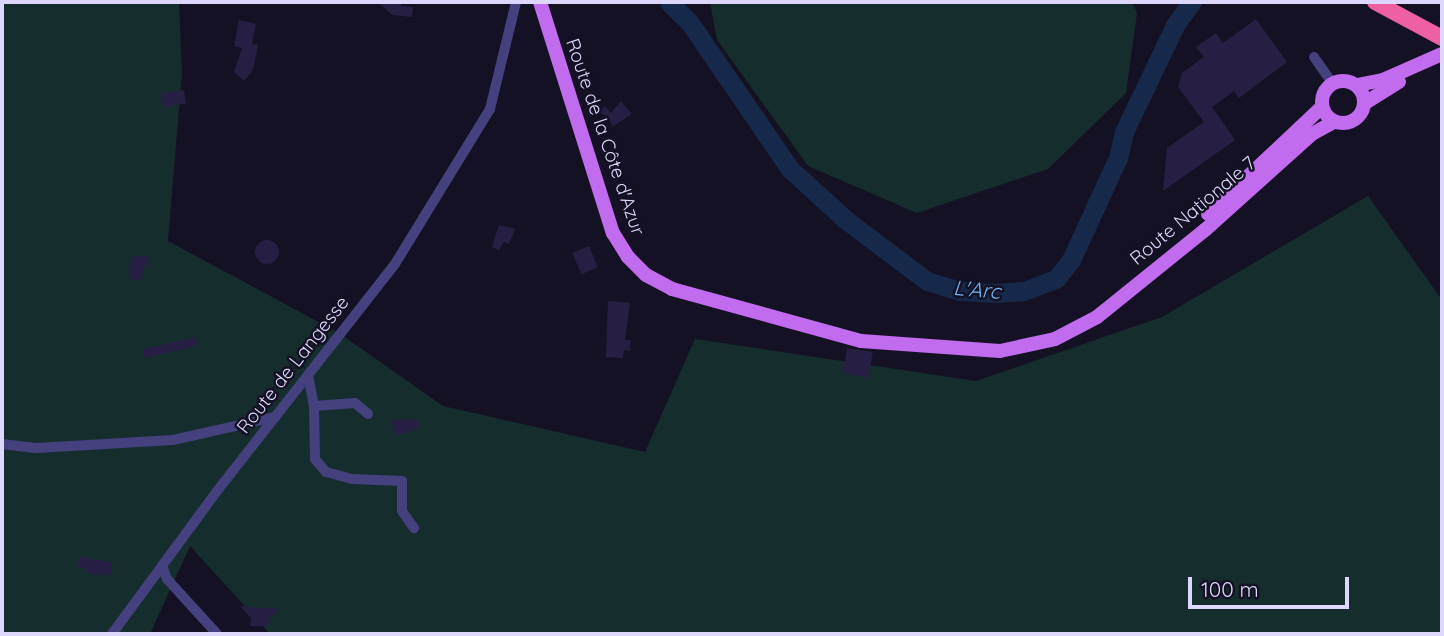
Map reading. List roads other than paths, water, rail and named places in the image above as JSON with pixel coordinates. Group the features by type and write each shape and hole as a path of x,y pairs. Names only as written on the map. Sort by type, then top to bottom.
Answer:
{"highway":[{"path":"1376,2 1436,34"}],"main road":[{"name":"Route de la Côte d'Azur","path":"540,2 613,233 646,275 712,303 861,341 1000,351 1055,339"},
{"path":"1442,54 1383,80 1356,85 1345,80 1332,83 1323,93 1322,107 1334,122 1354,120 1365,103 1386,87 1442,65"},
{"path":"1356,85 1365,103"},
{"name":"Route Nationale 7","path":"1076,329 1162,256 1322,107"},
{"name":"Route Nationale 7","path":"1055,339 1076,329 1197,237 1312,134 1334,122"}],"street":[{"name":"Route de Langesse","path":"112,634 275,417 395,264 490,109 516,2"},
{"path":"1314,57 1332,83"},
{"path":"308,375 314,406 316,459 327,471 352,479 402,481 402,511 414,528"},
{"path":"314,406 355,403 368,414"},
{"path":"2,444 37,448 173,440 275,417"},
{"path":"162,566 167,579 217,634"}],"waterway":[{"name":"L'Arc","path":"669,2 690,23 790,169 846,220 927,281 959,291 996,293 1024,291 1056,279 1071,260 1118,158 1124,132 1175,25 1192,2"}]}
